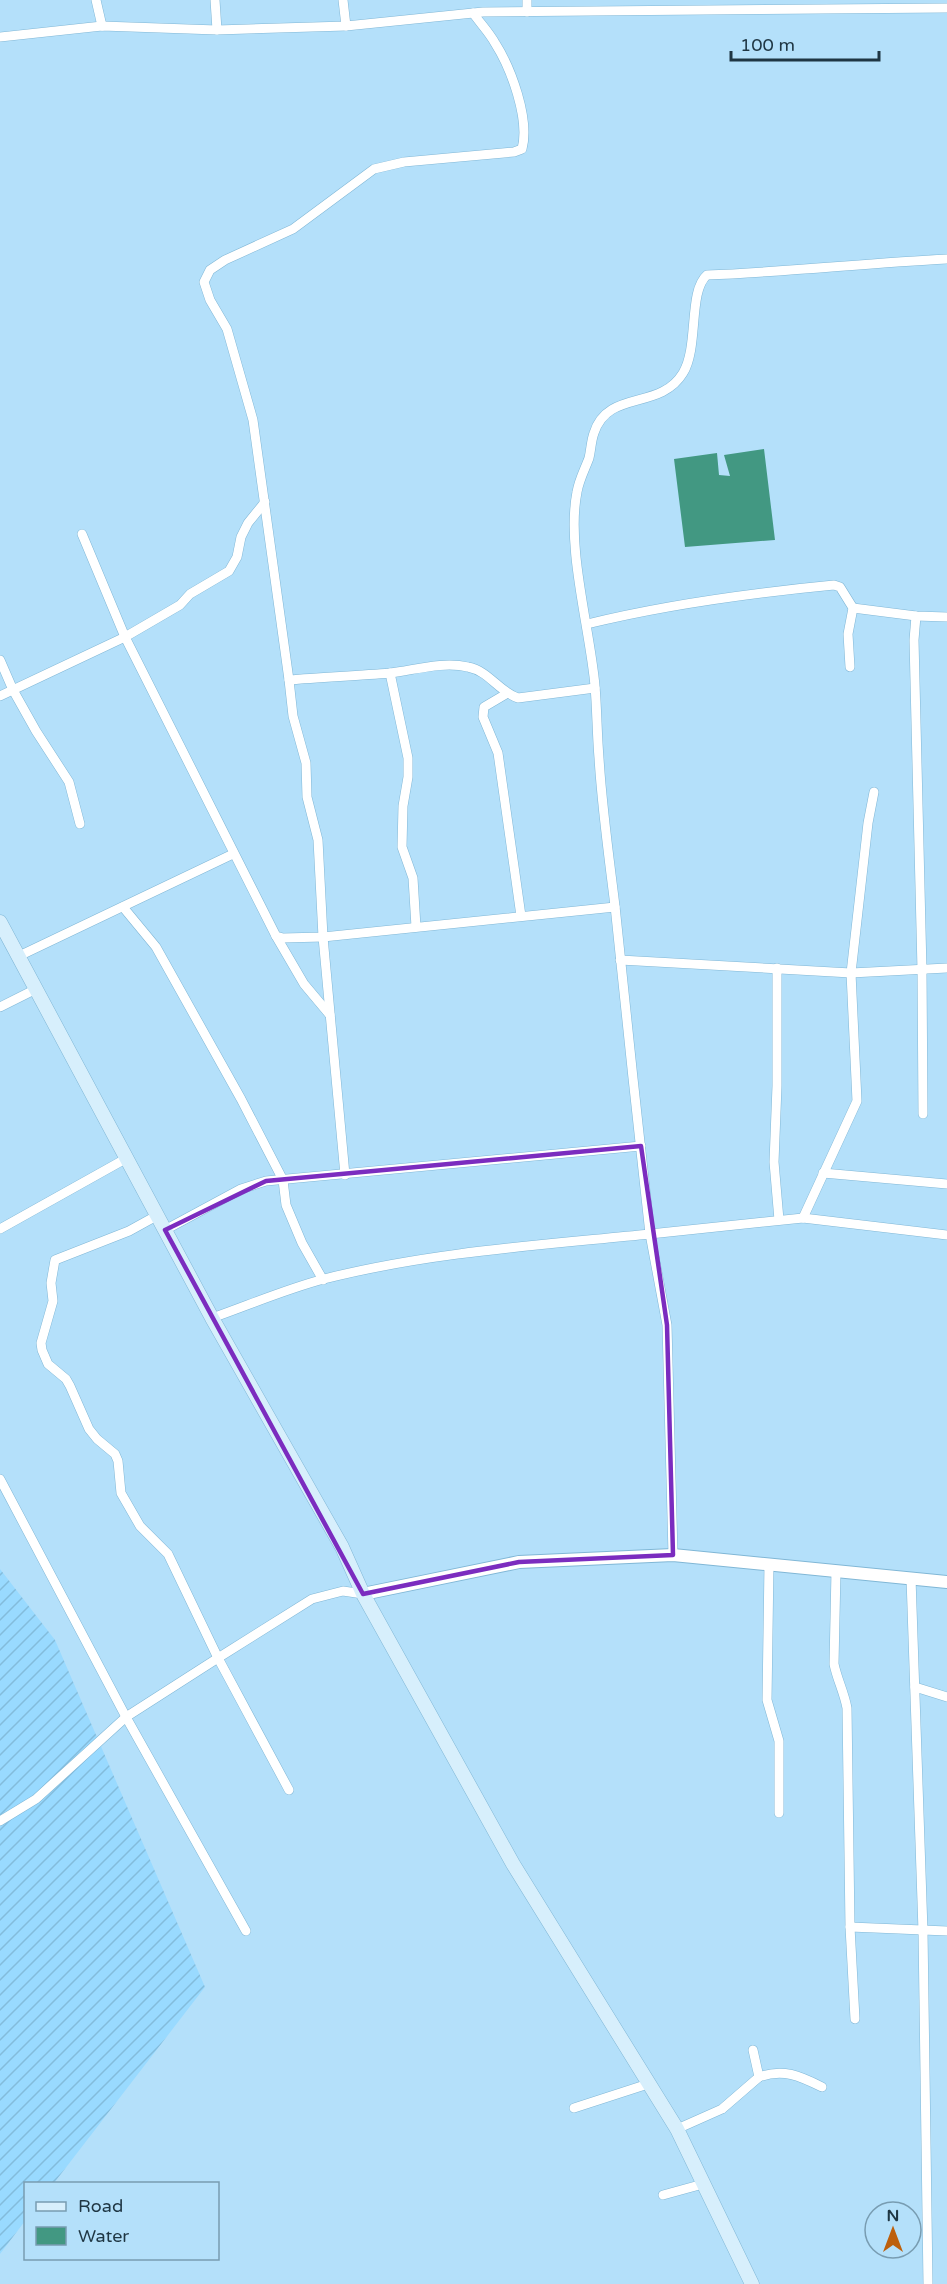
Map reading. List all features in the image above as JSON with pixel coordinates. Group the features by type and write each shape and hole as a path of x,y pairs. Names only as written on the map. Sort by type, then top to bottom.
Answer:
{"main road":[{"path":"0,922 212,1318 342,1547 363,1594 513,1864 677,2128 752,2284"}],"street":[{"path":"96,0 102,26"},
{"path":"215,0 217,30"},
{"path":"343,0 346,26"},
{"path":"527,0 527,12"},
{"path":"0,37 102,26 217,30 346,26 473,13 763,5 947,8"},
{"path":"345,1175 323,937 318,840 307,797 306,763 293,716 253,420 227,329 210,300 204,282 210,270 225,260 293,229 374,169 404,162 514,152 522,149 523,128 514,83 496,43 473,13"},
{"path":"673,1555 667,1325 650,1234 640,1146 599,760 595,688 578,563 575,527 577,493 594,433 602,416 613,407 645,399 667,389 682,374 690,356 700,281 707,275 786,272 947,259"},
{"path":"0,696 125,637 180,605 190,594 230,571 248,523 265,502"},
{"path":"82,534 125,637 233,854 304,984 330,1015"},
{"path":"587,624 636,612 776,591 834,585 840,587 848,596 853,608 848,634 850,668"},
{"path":"853,608 916,616 947,617"},
{"path":"916,616 914,640 923,1114"},
{"path":"0,660 13,690 69,782 80,824"},
{"path":"289,680 390,673 434,666 466,666 480,670 506,694 518,698 595,688"},
{"path":"390,673 408,758 408,777 402,806 402,847 413,878 416,927"},
{"path":"506,694 484,707 483,717 498,753 521,916"},
{"path":"803,1218 856,1101 851,973 868,823 874,792"},
{"path":"19,957 233,854"},
{"path":"123,907 156,947 241,1100 283,1180 286,1205 302,1243 323,1280"},
{"path":"276,936 283,938 323,937 615,907"},
{"path":"620,960 851,973 947,968"},
{"path":"777,968 777,1086 774,1162 779,1220"},
{"path":"0,1007 36,989"},
{"path":"165,1230 241,1189 266,1181 640,1146"},
{"path":"0,1229 127,1158"},
{"path":"823,1173 947,1184"},
{"path":"158,1215 129,1231 55,1260 51,1283 53,1301 41,1343 42,1350 48,1364 66,1379 89,1429 115,1454 118,1461 121,1493 140,1526 168,1554 218,1658 289,1790"},
{"path":"212,1318 323,1280 402,1263 504,1249 803,1218 947,1235"},
{"path":"0,1479 126,1717 246,1931"},
{"path":"0,1821 36,1799 126,1717 312,1599 343,1591 363,1594 519,1562 673,1555 947,1582"},
{"path":"769,1564 767,1700 779,1741 779,1813"},
{"path":"836,1571 834,1664 847,1708 850,1927 855,2019"},
{"path":"911,1578 923,1931 928,2284"},
{"path":"915,1687 947,1696"},
{"path":"850,1927 947,1932"},
{"path":"753,2050 759,2077"},
{"path":"677,2128 722,2109 759,2077 782,2072 795,2074 822,2087"},
{"path":"574,2108 648,2084"},
{"path":"663,2195 703,2184"}],"highlighted area":[{"path":"641,1146 667,1325 673,1555 519,1562 363,1594 165,1230 266,1181"}],"shaded area":[{"path":"0,1569 55,1640 205,1987 55,2182 24,2182 24,2222 0,2254"}],"water":[{"path":"764,449 775,540 685,547 674,459 717,453 719,475 730,476 724,455"}]}
